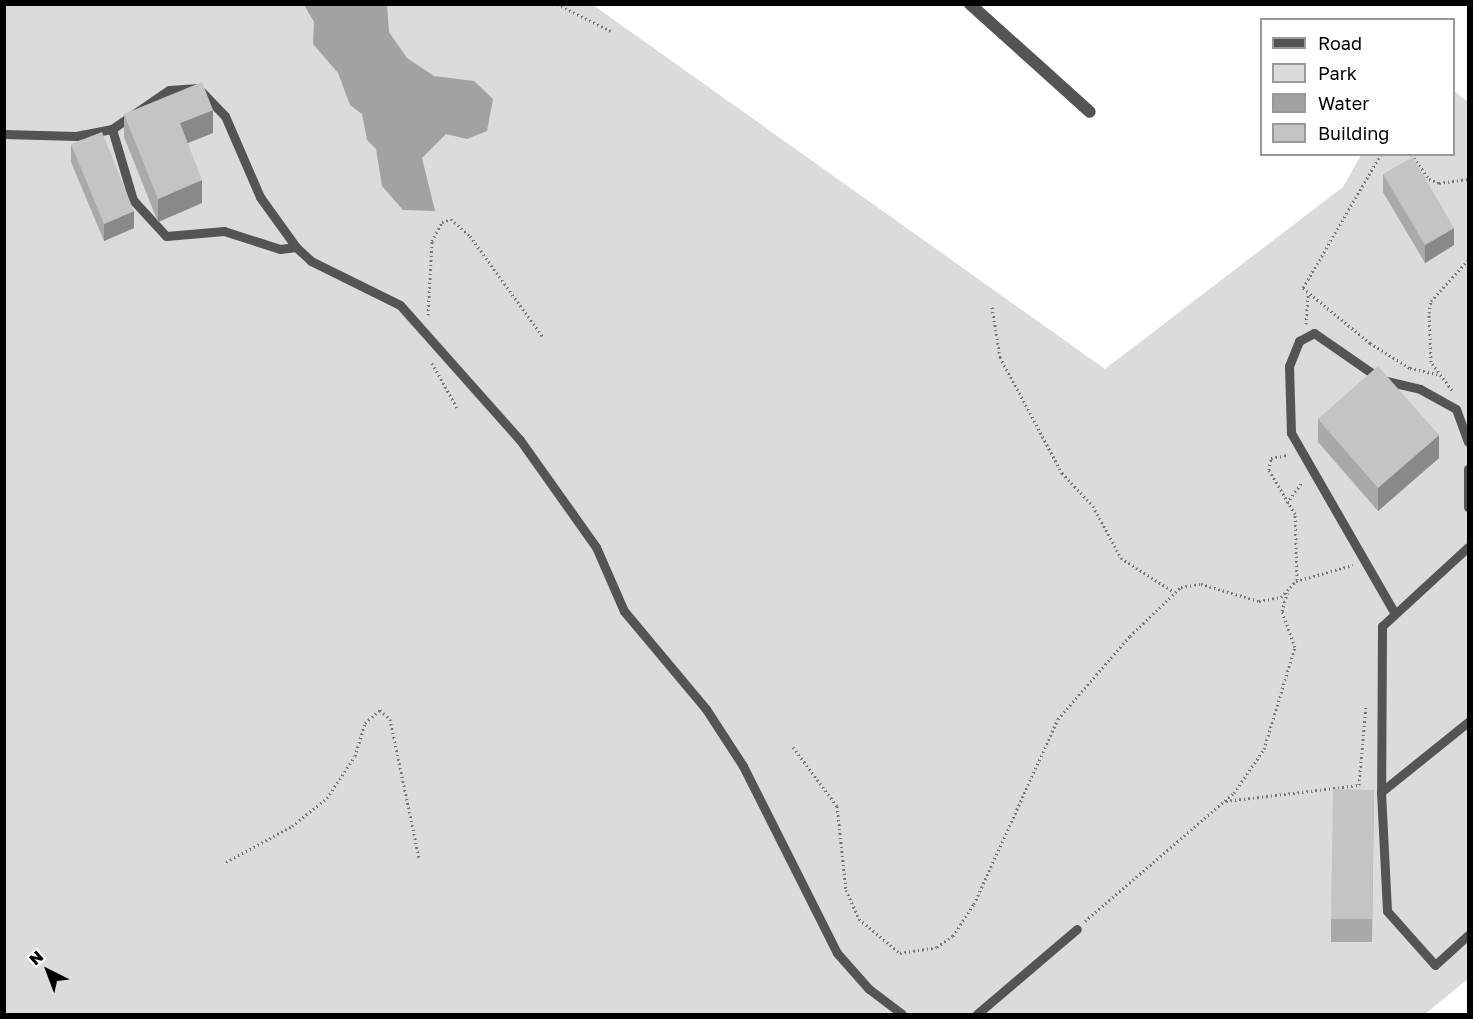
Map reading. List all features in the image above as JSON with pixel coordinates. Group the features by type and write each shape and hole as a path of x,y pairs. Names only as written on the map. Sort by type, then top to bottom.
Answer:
{"street":[{"path":"970,4 1090,112"}],"lane":[{"path":"4,134 76,136 112,129 169,90 190,87 210,94 260,197 296,247 336,275 382,293 427,330 570,506 624,611 724,736 837,953 869,989 902,1014"},
{"path":"112,129 133,200 166,236 224,231 280,249 296,247"},
{"path":"1394,612 1291,433 1289,366 1305,336 1314,333 1382,380 1420,389 1456,409 1468,442"},
{"path":"1468,469 1468,507"},
{"path":"1468,547 1394,612 1382,626 1382,792 1387,910 1435,964 1468,935"},
{"path":"1382,792 1468,722"},
{"path":"977,1014 1077,929"}],"path":[{"path":"557,4 612,31"},
{"path":"1305,336 1308,293 1306,280 1380,156"},
{"path":"1412,156 1429,179 1468,179"},
{"path":"427,330 432,241 442,222 451,219 470,236 543,337"},
{"path":"1308,293 1370,343 1410,368 1437,374 1427,329 1431,301 1468,260"},
{"path":"992,307 1000,357 1062,472 1093,506 1121,558 1174,592"},
{"path":"429,358 456,408"},
{"path":"1077,929 1224,801 1264,749 1278,711 1295,647 1282,611 1297,580 1295,514 1272,483 1272,458 1290,455 1299,462"},
{"path":"1287,503 1304,475"},
{"path":"794,747 837,806 846,890 859,920 900,953 937,947 953,936 974,904 1058,719 1174,592 1201,584 1259,601 1281,597 1297,580 1367,563"},
{"path":"1224,801 1359,785 1368,694"},
{"path":"226,862 292,826 327,798 355,756 365,723 380,710 390,719 419,858"}],"green space":[{"path":"5,5 593,5 1105,369 1343,187 1360,156 1455,156 1455,92 1468,102 1468,979 1425,1014 5,1014"}],"water":[{"path":"304,5 387,5 389,32 407,58 434,76 474,81 493,99 487,131 467,139 446,134 422,158 435,211 403,210 382,186 376,149 367,140 362,114 350,105 338,73 313,44 314,22"}],"building":[{"path":"202,82 213,110 180,123 202,180 158,199 124,114"},
{"path":"102,132 134,211 104,224 71,144"},
{"path":"1413,157 1454,228 1425,245 1383,174"},
{"path":"1378,366 1439,435 1378,488 1318,419"},
{"path":"1333,789 1374,790 1372,919 1331,919"}]}
